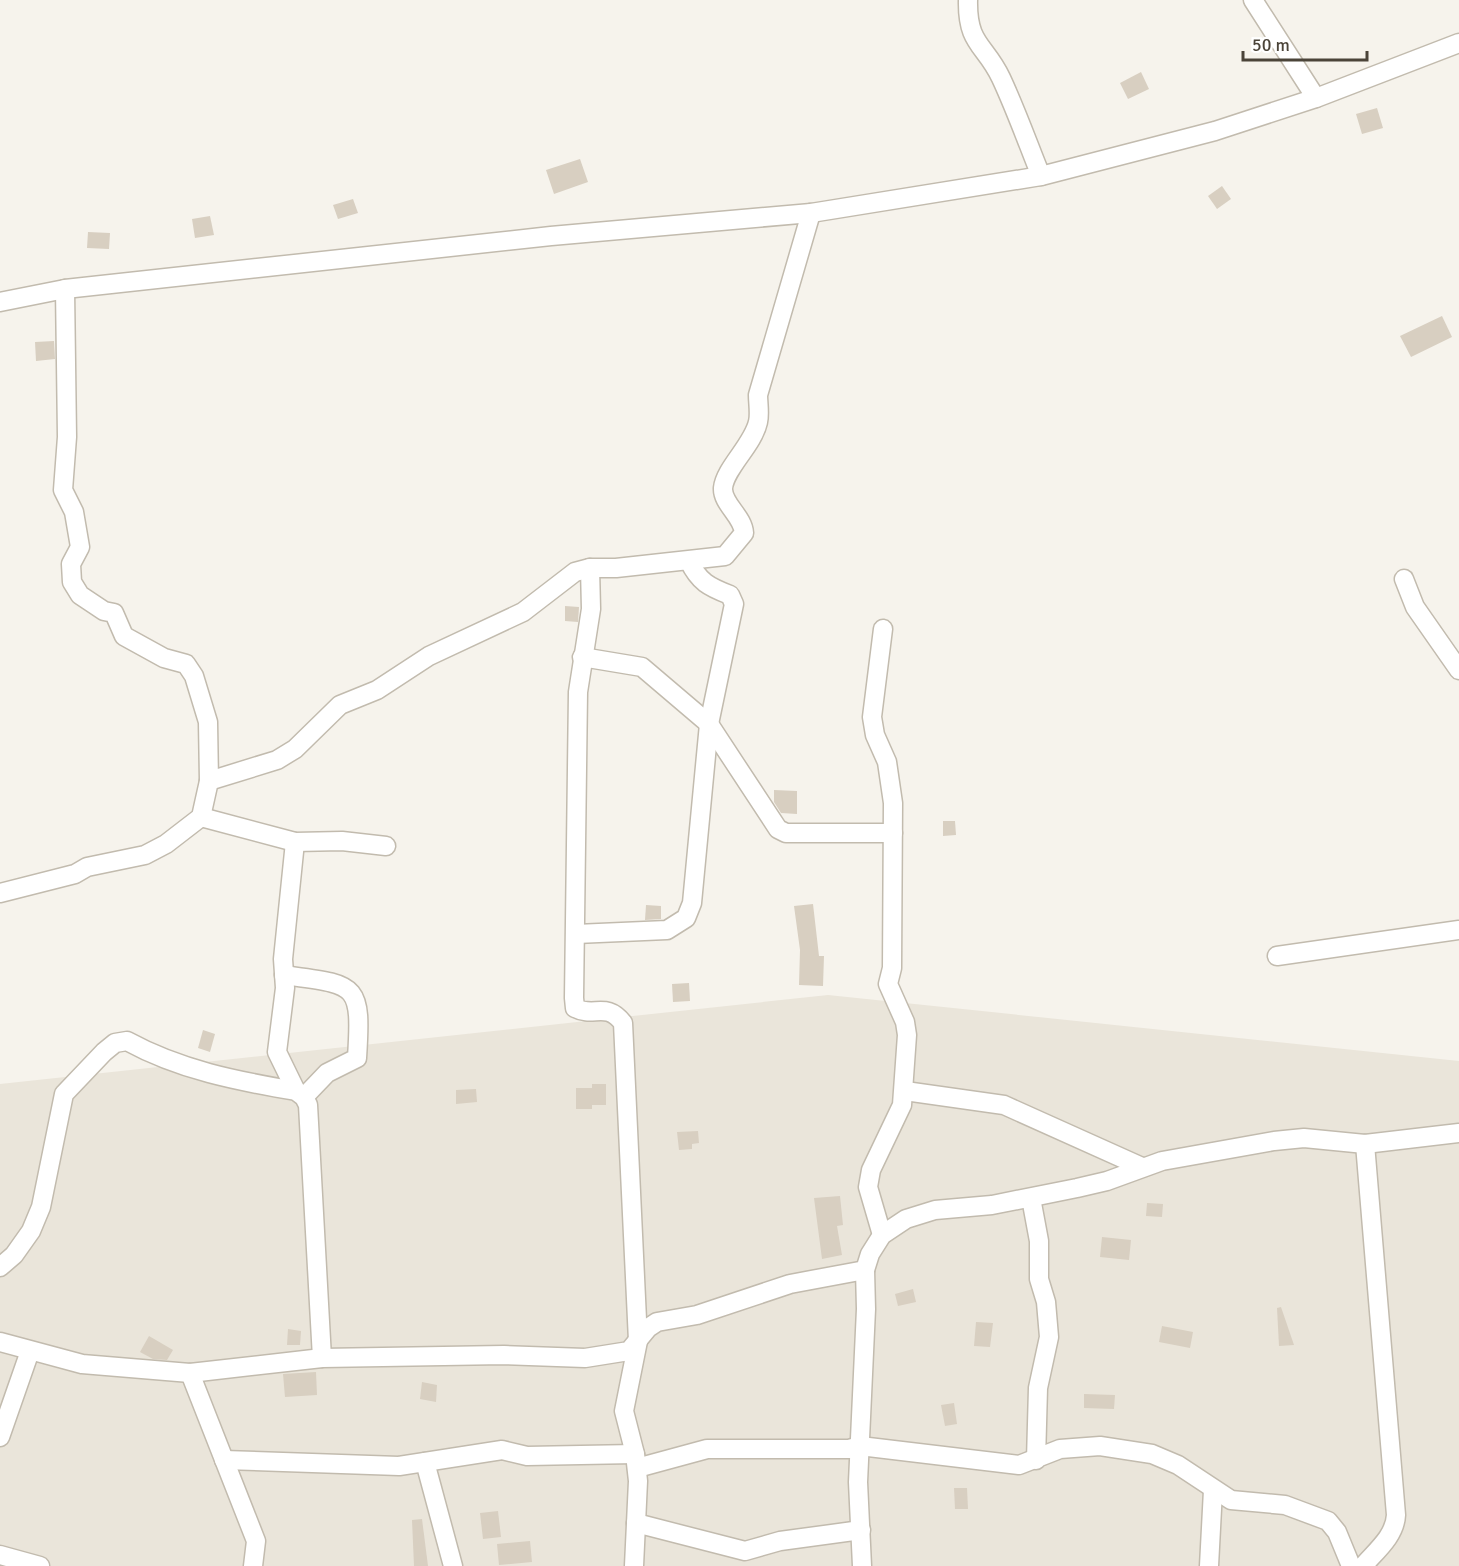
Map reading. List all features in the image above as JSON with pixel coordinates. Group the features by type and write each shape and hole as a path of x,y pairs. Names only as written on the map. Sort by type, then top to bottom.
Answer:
{"street":[{"path":"968,0 969,27 974,41 1000,77 1041,177"},
{"path":"1252,0 1316,98"},
{"path":"0,302 65,289 551,236 811,213 1041,177 1215,131 1316,98 1459,43"},
{"path":"209,782 277,760 295,749 340,705 377,690 429,656 523,612 563,580 590,568 616,568 725,556 744,533 744,524 725,497 724,482 752,438 759,421 758,394 811,213"},
{"path":"0,893 75,874 87,867 145,855 166,844 201,818 209,782 208,722 194,676 186,664 164,658 124,636 114,613 104,611 80,595 72,582 71,564 80,547 74,512 63,490 67,437 65,289"},
{"path":"576,934 668,930 686,918 692,903 709,724 734,604 730,595 706,585 697,578 689,561"},
{"path":"590,568 591,609 578,692 575,1008 582,1011 606,1010 615,1013 623,1023 638,1341 624,1412 636,1461 634,1566"},
{"path":"1404,579 1415,607 1459,670"},
{"path":"882,1235 868,1186 871,1170 902,1105 905,1091 905,1022 888,984 892,968 893,803 887,762 875,735 872,717 883,629"},
{"path":"582,657 642,667 709,724 778,829 786,833 893,833"},
{"path":"201,818 295,842 342,841 386,846"},
{"path":"295,842 283,959 285,988 278,1052 299,1094 308,1105 322,1358"},
{"path":"1277,956 1459,930"},
{"path":"0,1267 20,1247 31,1231 41,1207 64,1094 115,1043 127,1041 159,1058 190,1068 299,1094 327,1073 357,1058 360,1015 357,1002 349,990 333,982 284,975"},
{"path":"905,1091 1004,1106 1142,1167"},
{"path":"862,1566 860,1446 866,1309 865,1270 870,1254 882,1235 906,1219 935,1210 992,1205 1031,1198 1107,1181 1142,1167 1284,1140 1304,1138 1365,1144 1459,1133"},
{"path":"1363,1566 1389,1536 1395,1525 1396,1515 1365,1144"},
{"path":"1031,1198 1039,1241 1039,1279 1046,1302 1049,1337 1038,1388 1036,1460"},
{"path":"0,1342 82,1364 190,1373 322,1358 504,1356 585,1358 629,1351 648,1328 657,1322 696,1315 790,1284 865,1270"},
{"path":"0,1437 30,1351"},
{"path":"190,1373 256,1541 253,1566"},
{"path":"224,1460 399,1466 501,1450 527,1456 636,1461 706,1449 849,1449 860,1446 1019,1465 1060,1449 1120,1447 1152,1454 1178,1465 1231,1500 1285,1505 1328,1521 1337,1532 1351,1566"},
{"path":"425,1462 453,1566"},
{"path":"1209,1566 1213,1490"},
{"path":"636,1523 745,1551 780,1541 861,1530"},
{"path":"0,1556 40,1566"}],"shaded area":[{"path":"828,995 1459,1061 1459,1566 0,1566 0,1084"}],"building":[{"path":"1141,72 1149,89 1128,99 1120,83"},
{"path":"1377,108 1383,128 1362,134 1356,114"},
{"path":"580,159 588,182 554,194 546,170"},
{"path":"1222,186 1231,199 1217,209 1208,196"},
{"path":"353,199 358,213 338,219 333,205"},
{"path":"210,216 214,235 195,238 192,219"},
{"path":"88,232 110,233 109,249 87,248"},
{"path":"1442,316 1452,337 1411,357 1400,336"},
{"path":"54,341 55,359 36,361 35,342"},
{"path":"565,606 579,607 578,622 565,621"},
{"path":"774,790 797,791 797,814 781,813 774,802"},
{"path":"943,821 955,821 956,835 943,836"},
{"path":"813,904 819,956 824,956 823,986 799,985 800,950 794,906"},
{"path":"646,905 661,906 661,919 645,920"},
{"path":"689,983 690,1001 673,1002 672,984"},
{"path":"203,1030 215,1034 210,1052 198,1048"},
{"path":"592,1084 606,1084 606,1105 592,1105 592,1109 576,1109 576,1088 592,1088"},
{"path":"476,1089 477,1102 456,1104 456,1090"},
{"path":"698,1131 699,1143 692,1144 692,1149 679,1150 677,1132"},
{"path":"840,1196 843,1225 837,1226 842,1255 822,1259 814,1198"},
{"path":"1147,1203 1163,1204 1162,1217 1146,1216"},
{"path":"1102,1237 1131,1240 1129,1260 1100,1257"},
{"path":"913,1289 916,1302 898,1306 895,1294"},
{"path":"1281,1307 1294,1345 1279,1346 1277,1308"},
{"path":"976,1322 993,1323 990,1347 974,1346"},
{"path":"1162,1326 1193,1332 1190,1348 1159,1342"},
{"path":"288,1329 301,1331 300,1345 287,1345"},
{"path":"149,1336 173,1350 167,1360 153,1359 140,1352"},
{"path":"316,1372 317,1395 285,1397 283,1374"},
{"path":"422,1382 437,1385 436,1402 420,1399"},
{"path":"1084,1394 1115,1395 1114,1409 1084,1408"},
{"path":"954,1403 957,1424 945,1426 941,1405"},
{"path":"954,1488 967,1488 968,1509 955,1509"},
{"path":"498,1511 501,1537 483,1539 480,1513"},
{"path":"422,1519 428,1566 414,1566 412,1520"},
{"path":"530,1541 532,1562 499,1565 497,1544"}]}
